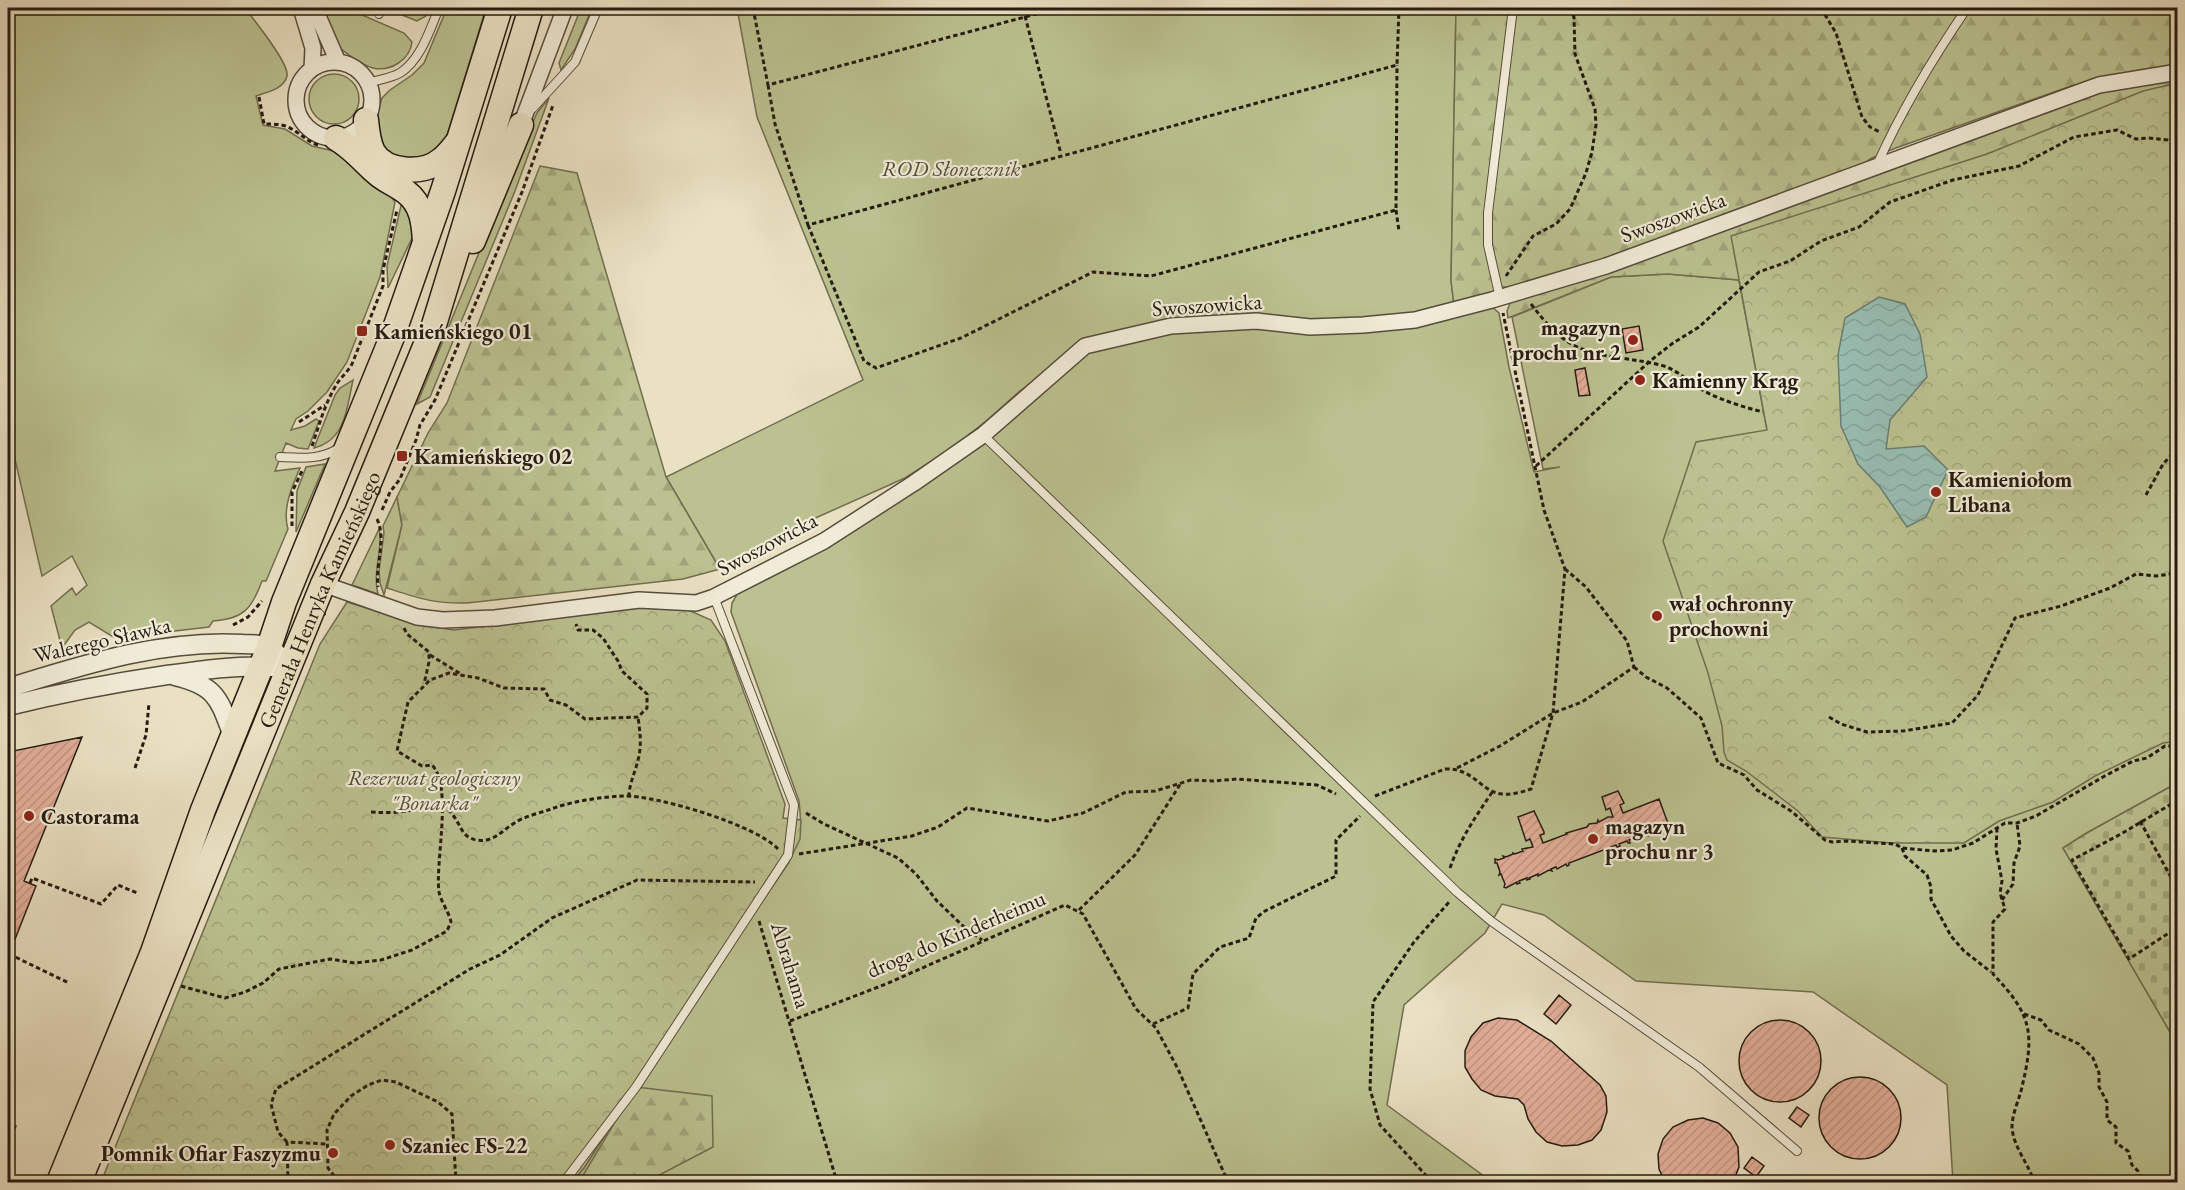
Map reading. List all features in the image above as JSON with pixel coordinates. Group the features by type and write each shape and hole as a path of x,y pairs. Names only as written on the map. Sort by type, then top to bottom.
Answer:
{"main road":[{"name":"Generała Henryka Kamieńskiego","path":"59,1182 153,952 203,810 265,656 284,602 392,337 459,141 500,8"},
{"name":"Generała Henryka Kamieńskiego","path":"79,1182 323,584 357,512 434,325 531,8"},
{"path":"366,120 367,137 374,154 392,166 412,171 440,161 459,141"},
{"path":"434,325 488,209 521,125"},
{"path":"330,142 351,147 378,175 407,192 416,202 424,223 425,244"}],"street":[{"path":"301,8 312,48 312,69"},
{"path":"313,8 338,62"},
{"path":"521,125 565,8"},
{"path":"329,62 338,62 350,65 361,72 372,95 371,108 366,120 352,132 330,142 306,126 300,117 297,107 298,87 302,78 312,69 329,62"},
{"name":"Swoszowicka","path":"323,584 402,612 434,619 464,621 639,600 696,603 714,597 824,541 983,435 1085,346 1171,326 1256,321 1310,327 1415,320 1500,298 1606,266 2099,85 2178,72"},
{"name":"Walerego Sławka","path":"8,688 108,659 165,648 234,643 265,656"},
{"path":"265,656 290,667"},
{"name":"Walerego Sławka","path":"8,706 73,690 210,668 265,656"},
{"name":"Walerego Sławka","path":"164,675 185,679 212,692 220,703 233,736"}],"lane":[{"path":"368,83 399,73 411,64 439,8"},
{"path":"521,125 537,102 575,62 598,8"},
{"path":"1500,298 1488,245 1488,213 1513,8"},
{"path":"1877,165 1898,118 1967,8"},
{"path":"983,435 1368,809 1457,892 1491,921 1699,1067 1797,1151"},
{"path":"280,457 308,458 328,455 350,441"},
{"name":"Abrahama","path":"714,597 794,805 787,857 754,908"},
{"path":"564,1182 636,1087 754,908"}],"path":[{"path":"753,8 775,124 808,225 864,361 876,368 961,338 1093,272 1150,276 1396,210"},
{"path":"768,85 1059,8"},
{"path":"1399,8 1396,210 1399,231"},
{"path":"1362,801 1445,769 1456,769 1477,779 1487,789 1501,794 1515,794 1531,789 1553,713 1565,569 1544,510 1500,298 1501,283 1533,236 1556,224 1570,209 1586,173 1592,152 1596,125 1595,109 1575,54 1572,8"},
{"path":"1821,8 1836,33 1862,117 1870,127 1890,136"},
{"path":"1024,16 1061,155"},
{"path":"808,225 1397,65"},
{"path":"259,97 264,124 290,128 310,142 330,142"},
{"path":"390,492 400,479 420,425 435,400 517,203 554,100"},
{"path":"1536,466 1650,361 1699,327 1759,272 1790,261 1821,241 1859,227 1890,202 1953,180 2019,166 2074,137 2117,130 2136,140 2148,138 2178,141"},
{"path":"291,532 292,492 308,458 326,404 336,384 347,374 352,364 383,286 383,270 398,204"},
{"path":"1521,291 1562,339 1582,351 1650,361 1671,369 1705,391 1736,405 1762,412"},
{"path":"298,422 326,404"},
{"path":"2146,495 2163,464 2178,448"},
{"path":"377,519 382,536 377,573 379,591"},
{"path":"1565,569 1586,587 1627,641 1635,667 1646,677 1667,688 1701,718 1718,763 1744,775 1757,790 1791,811 1825,840 1895,844 1902,848 1952,850 1973,843 2005,823 2017,823 2036,816 2133,761 2147,758 2165,746 2178,746"},
{"path":"1829,717 1841,724 1867,732 1904,731 1952,723 1978,695 2015,618 2061,606 2110,588 2136,574 2156,576 2178,573"},
{"path":"229,626 248,617 265,595"},
{"path":"175,984 199,993 225,998 263,983 279,969 330,959 355,963 381,960 412,950 447,931 451,922 449,911 439,894 442,802 436,769 432,765 422,766 397,751 408,702 430,680 449,673 478,678 504,688 544,689 550,700 566,705 585,719 638,717 647,708 647,694 622,671 603,638 593,630 578,630 571,608"},
{"path":"402,612 404,630 430,655 463,675"},
{"path":"424,686 430,655"},
{"path":"1456,769 1500,746 1553,713 1582,702 1635,667"},
{"path":"135,768 146,735 149,703"},
{"path":"629,797 631,781 640,753 641,735 638,717"},
{"path":"442,802 469,838 487,841 517,821 553,808 595,799 629,797 655,800 734,822 770,841 787,857 912,836 938,827 967,808 1048,821 1083,813 1126,792 1155,791 1182,781 1263,780 1317,785 1337,794 1347,794 1351,790"},
{"path":"1079,910 1135,855 1182,781"},
{"path":"1445,881 1458,845 1493,791"},
{"path":"2178,800 2072,860 2129,959 2178,927"},
{"path":"371,812 398,813 442,802"},
{"path":"794,805 824,824 898,858 916,874 937,902 983,941"},
{"path":"1152,1024 1188,1008 1193,974 1220,947 1249,938 1256,918 1265,911 1336,876 1336,840 1368,809"},
{"path":"2140,822 2178,890"},
{"path":"2002,900 2013,884 2014,863 2020,846 2017,823"},
{"path":"1993,974 1993,922 2005,909 2000,893 2002,881 1996,849 1997,828"},
{"path":"1902,848 1905,856 1927,875 1931,888 1931,899 1951,936 1964,951 1993,974 2013,994 2024,1014 2028,1039 2026,1068 2012,1129 2034,1182"},
{"path":"30,883 32,878 101,904 118,885 137,892"},
{"path":"286,1182 288,1181 287,1142 278,1132 271,1104 276,1089 470,969 500,955 552,918 638,880 771,883"},
{"path":"1432,1182 1380,1125 1370,1089 1373,1002 1414,942 1457,892"},
{"name":"droga do Kinderheimu","path":"790,1021 886,984 1065,905 1079,910 1136,1009 1156,1028 1178,1069 1228,1182"},
{"name":"Abrahama","path":"754,908 837,1182"},
{"path":"9,954 69,983"},
{"path":"2024,1014 2040,1020 2049,1030 2079,1044 2093,1058 2099,1072 2099,1088 2107,1102 2107,1120 2115,1127 2116,1143 2128,1150 2132,1165 2138,1171 2142,1182"},
{"path":"2178,1032 2175,1033 2178,1038"},
{"path":"339,1182 328,1168 327,1130 334,1114 351,1096 368,1085 382,1080 396,1082 438,1102 452,1114 456,1182"},
{"path":"287,1142 327,1144"}],"green space":[{"path":"8,8 245,8 277,52 287,76 275,89 256,96 263,125 285,129 312,146 338,152 363,178 390,195 395,202 380,277 347,362 327,392 308,411 296,419 291,430 305,426 316,419 319,421 308,449 286,443 275,471 300,468 287,506 288,529 266,581 262,581 250,605 239,615 213,621 209,627 115,638 89,622 75,630 62,648 51,606 72,588 76,595 87,585 72,556 42,576 8,429"},
{"path":"320,8 346,8 404,33 412,42 410,48 403,59 392,66 379,69 369,67 338,46"},
{"path":"388,8 431,8 426,16 417,21"},
{"path":"447,8 486,8 446,139 429,159 386,157 374,125 382,98 424,63"},
{"path":"581,8 592,8 575,49 561,70 559,63"},
{"name":"ROD Słonecznik","path":"737,8 1456,8 1451,280 1454,305 1404,316 1309,321 1255,318 1083,343 1020,391 948,451 905,478 811,520 720,569 666,477 863,380 757,117"},
{"path":"1456,8 2177,8 2177,65 2071,86 1893,149 1865,163 1606,261 1524,287 1500,287 1493,296 1454,305 1451,281"},
{"path":"334,74 343,76 354,85 359,99 357,108 348,119 334,124 325,122 314,113 309,99 311,90 320,79"},
{"path":"2177,76 2177,174 1750,336 1739,280 1668,274 1611,277 1508,318 1507,311 1512,298 1920,159 2067,97"},
{"name":"Kamieniołom Libana","path":"2177,83 2177,741 2163,743 2095,776 2053,802 1999,821 1964,843 1891,843 1822,837 1798,811 1746,771 1727,760 1724,752 1722,726 1708,673 1663,541 1696,442 1767,430 1731,236 1987,154 2143,91"},
{"path":"549,98 515,191 430,397 417,404 528,133 537,113"},
{"path":"540,166 577,173 666,477 720,569 683,579 467,603 426,600 387,588 402,525 397,497 428,433 447,403"},
{"path":"2177,174 2177,783 2063,848 2177,1044 2177,1182 1953,1182 1947,1085 1813,992 1636,981 1544,915 1502,904 1485,933 1404,1005 1387,1105 1492,1182 572,1182 584,1168 636,1087 789,862 798,839 799,801 731,612 732,603 739,591 840,536 1063,370 1095,349 1140,336 1250,326 1308,331 1491,306 1499,313 1509,367 1534,472 1560,467 1543,469 1512,317 1611,277 1668,274 1739,280 1767,430"},
{"path":"403,197 415,232 388,288 387,266"},
{"path":"353,380 339,430 325,444 314,448 335,395 340,388"},
{"path":"325,464 296,532 297,491 306,467"},
{"path":"397,497 402,525 384,595 379,571 383,526"},
{"path":"379,529 380,543 376,577 378,594 352,585"},
{"name":"Rezerwat geologiczny \"Bonarka\"","path":"347,602 426,626 454,630 656,606 686,609 711,620 725,641 785,804 783,818 801,820 800,839 789,862 636,1087 584,1168 572,1182 101,1182 320,644"},
{"path":"2177,783 2177,1044 2063,848"},
{"path":"636,1087 712,1096 713,1147 646,1182 579,1182"}],"water":[{"path":"1879,297 1905,304 1920,334 1927,377 1890,420 1886,449 1924,446 1948,470 1926,517 1907,527 1880,487 1858,464 1841,426 1838,355 1845,318"}],"building":[{"name":"magazyn prochu nr 2","path":"1639,326 1643,350 1626,353 1622,329"},
{"name":"magazyn prochu nr 2","path":"1585,368 1590,395 1579,396 1575,370"},
{"name":"Castorama","path":"82,737 24,881 36,886 8,957 8,752"},
{"name":"magazyn prochu nr 3","path":"1618,791 1624,803 1620,805 1623,813 1659,799 1669,826 1649,833 1648,836 1647,834 1639,837 1638,840 1637,837 1629,840 1630,843 1627,841 1619,844 1620,846 1616,845 1609,850 1606,849 1569,863 1567,866 1566,864 1557,869 1556,867 1551,869 1552,871 1549,870 1530,879 1519,881 1520,883 1504,887 1505,884 1501,874 1499,875 1495,859 1498,860 1504,858 1503,856 1506,857 1523,851 1522,849 1533,847 1530,839 1526,841 1518,817 1534,811 1544,832 1540,835 1543,843 1587,827 1589,824 1597,823 1598,820 1599,822 1613,817 1610,808 1606,810 1602,797"},
{"path":"1559,995 1571,1005 1556,1024 1544,1014"},
{"path":"1498,1018 1517,1020 1551,1041 1600,1085 1606,1096 1607,1112 1601,1130 1592,1140 1578,1145 1562,1146 1547,1142 1536,1132 1528,1119 1524,1105 1518,1099 1495,1096 1481,1090 1472,1079 1465,1067 1465,1051 1471,1037 1483,1023"},
{"path":"1780,1020 1796,1024 1809,1032 1817,1045 1821,1061 1817,1077 1809,1090 1796,1098 1780,1102 1764,1098 1751,1090 1743,1077 1739,1061 1743,1045 1751,1032 1764,1024"},
{"path":"1860,1077 1876,1080 1889,1089 1898,1102 1901,1118 1898,1134 1889,1147 1876,1156 1860,1159 1844,1156 1831,1147 1822,1134 1819,1118 1822,1102 1831,1089 1844,1080"},
{"path":"1797,1107 1809,1115 1801,1127 1789,1118"},
{"path":"1703,1118 1718,1123 1730,1133 1738,1147 1739,1167 1733,1182 1665,1182 1659,1169 1658,1154 1663,1139 1673,1127 1688,1120"},
{"path":"8,1123 16,1126 8,1147"},
{"path":"1752,1157 1764,1166 1756,1177 1744,1168"},
{"path":"1779,1179 1790,1182 1760,1182 1763,1181"}],"place":[{"name":"Kamieńskiego 01","path":"362,331"},
{"name":"magazyn prochu nr 2","path":"1633,340"},
{"name":"Kamienny Krąg","path":"1640,380"},
{"name":"Kamieńskiego 02","path":"402,456"},
{"name":"Kamieniołom Libana","path":"1936,492"},
{"name":"wał ochronny prochowni","path":"1657,616"},
{"name":"Castorama","path":"29,816"},
{"name":"magazyn prochu nr 3","path":"1593,839"},
{"name":"Szaniec FS-22","path":"390,1145"},
{"name":"Pomnik Ofiar Faszyzmu","path":"333,1153"}]}
